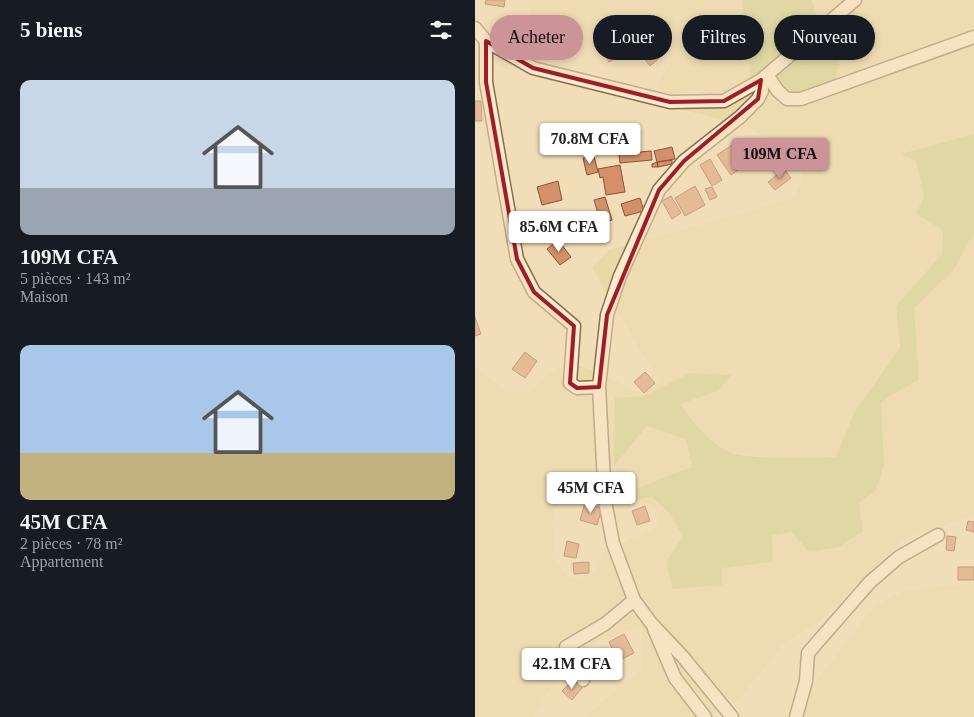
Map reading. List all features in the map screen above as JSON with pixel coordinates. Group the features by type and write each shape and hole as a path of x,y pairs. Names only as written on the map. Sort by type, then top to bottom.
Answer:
{"street":[{"path":"475,28 486,41 533,68 670,102 724,101 764,77 855,0"},
{"path":"764,77 787,99 801,99 974,36"},
{"path":"486,41 486,82 517,259 534,292 574,326 569,383 577,388 599,387"},
{"path":"732,717 683,657 651,624 634,600 613,543 605,501 599,387 607,315 620,276 659,190 684,161 739,117 758,99 762,91 764,77"},
{"path":"796,717 806,681 807,653 870,582 899,557 938,534"},
{"path":"583,680 566,647 605,624 634,600"},
{"path":"651,624 675,678 705,717"}],"highlighted area":[{"path":"486,41 533,68 670,102 724,101 761,80 758,99 684,161 659,190 607,315 599,387 577,388 570,383 574,326 534,292 517,259 486,82"}],"shaded area":[{"path":"527,0 742,0 744,15 682,15 682,60 749,60 751,80 774,60 875,60 875,15 817,15 812,0 974,0 974,134 902,154 916,161 924,196 943,230 942,254 896,306 900,348 854,413 836,457 793,459 730,453 704,434 679,404 718,391 690,373 644,396 615,465 647,426 686,439 692,467 651,496 670,514 684,536 666,563 722,585 722,568 773,562 772,535 792,532 859,503 884,464 881,402 919,379 914,308 953,271 974,233 974,515 904,539 816,624 786,641 737,702 704,717 585,717 641,669 642,626 601,639 564,664 534,717 475,717 475,366 506,392 530,393 553,370 574,363 644,394 658,380 592,268 609,250 793,199 804,179 799,156 746,126 669,106 658,86 675,53 672,15 593,15 593,30 583,33 583,15 533,15","holes":["572,498 650,503 656,510 660,526 604,551 597,571 574,579 568,577 551,556 555,545 552,523 553,511 562,501"]},
{"path":"974,583 974,717 799,717 810,690 874,606 904,591"}],"green space":[{"path":"742,0 812,0 817,15 774,15 775,60 751,81 749,60 764,60 764,15 744,15"},
{"path":"795,60 840,60 835,80 783,101 775,82 783,69"},
{"path":"974,134 974,233 953,271 914,308 919,379 881,402 884,464 876,490 859,503 863,531 839,547 809,552 792,532 772,535 773,562 722,568 722,585 673,589 666,563 683,536 670,514 651,496 636,501 636,489 692,467 686,439 647,426 614,466 615,398 644,396 690,373 731,375 718,391 680,404 708,437 721,448 737,455 749,456 781,458 836,457 854,413 900,348 896,306 942,254 943,230 916,214 924,196 916,161 901,154"}],"building":[{"path":"486,0 505,0 504,7 485,4"},
{"path":"645,60 657,60 650,66"},
{"path":"475,101 481,101 482,121 475,121"},
{"path":"741,139 754,159 731,175 717,155"},
{"path":"672,147 675,159 657,162 654,151"},
{"path":"651,151 652,160 620,163 619,154"},
{"path":"594,156 598,172 587,175 583,158"},
{"path":"710,159 722,180 712,186 700,165"},
{"path":"672,160 672,164 658,167 657,162"},
{"path":"657,162 658,167 652,167 652,164"},
{"path":"620,165 625,192 606,195 603,177 600,178 598,169"},
{"path":"784,169 791,178 775,190 768,182"},
{"path":"558,181 562,200 542,205 537,187"},
{"path":"695,186 705,205 685,216 675,198"},
{"path":"712,187 717,197 710,200 705,189"},
{"path":"671,196 681,213 672,219 662,201"},
{"path":"605,197 612,220 601,223 594,200"},
{"path":"640,198 644,211 625,216 621,204"},
{"path":"571,211 579,223 562,233 554,221"},
{"path":"558,240 571,257 560,265 547,249"},
{"path":"475,317 481,334 475,336"},
{"path":"525,352 537,361 525,378 512,369"},
{"path":"645,372 655,383 644,393 634,382"},
{"path":"585,503 602,508 597,525 580,520"},
{"path":"645,506 650,521 637,525 632,511"},
{"path":"968,521 974,522 974,532 966,530"},
{"path":"947,536 956,537 954,551 946,550"},
{"path":"567,541 579,544 576,558 564,556"},
{"path":"589,562 589,573 574,574 573,563"},
{"path":"958,567 974,567 974,580 958,580"},
{"path":"624,634 634,653 618,661 609,642"},
{"path":"573,680 582,688 572,700 562,691"}]}
